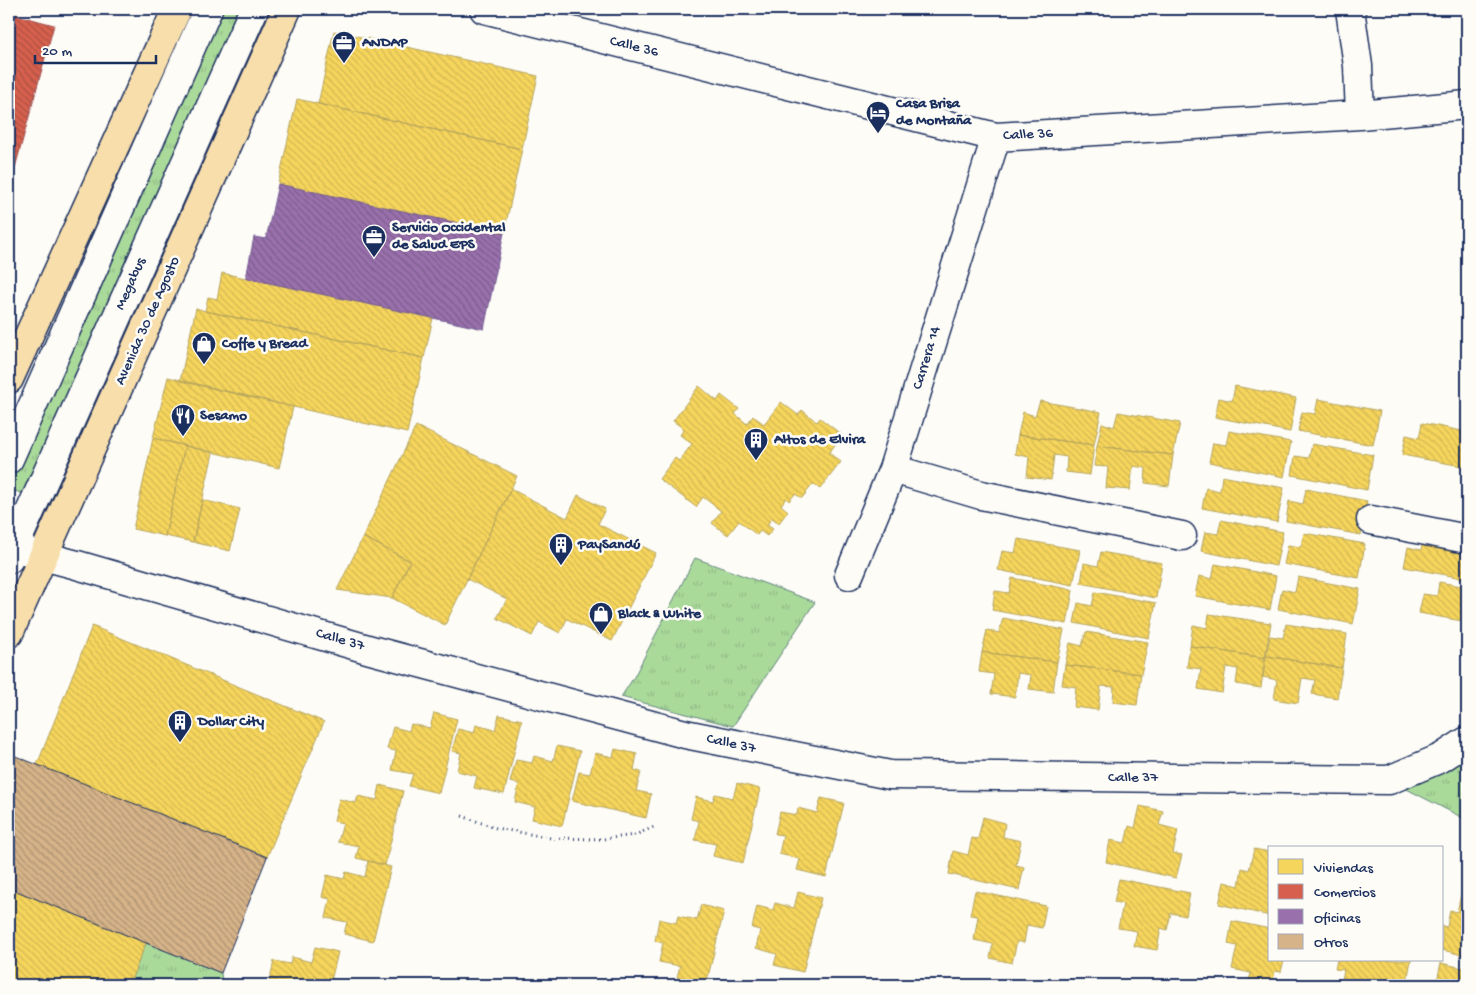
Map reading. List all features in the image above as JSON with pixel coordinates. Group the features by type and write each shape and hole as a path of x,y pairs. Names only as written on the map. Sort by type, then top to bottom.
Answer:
{"main road":[{"path":"9,379 177,9"},
{"name":"Avenida 30 de Agosto","path":"9,633 287,9"}],"street":[{"path":"9,459 208,9"},
{"name":"Megabus","path":"10,551 254,9"},
{"name":"Calle 36","path":"484,9 996,137 1360,115 1467,106"},
{"path":"1350,9 1358,66 1360,115"},
{"name":"Carrera 14","path":"850,575 893,469 996,137"},
{"path":"893,469 981,495 1182,536"},
{"path":"1370,520 1467,539"},
{"name":"Calle 37","path":"10,551 43,556 371,650 685,734 890,775 1389,780 1441,758 1467,740"}],"path":[{"path":"462,816 496,828 551,838 603,839 635,836 654,827"}],"green space":[{"path":"208,9 254,9 36,498 9,489 9,459"},
{"path":"695,558 815,602 733,726 621,697 634,677"},
{"path":"1467,741 1467,820 1389,780"},
{"path":"146,943 221,973 222,985 129,985"}],"building: Viviendas":[{"path":"334,31 538,76 522,149 318,104"},
{"path":"297,99 522,149 504,233 278,184"},
{"path":"222,273 433,318 424,358 205,311 208,297 217,299"},
{"path":"196,308 424,358 407,433 180,381"},
{"path":"168,377 293,407 279,468 153,438"},
{"name":"Altos de Elvira","path":"699,386 717,401 721,395 739,409 735,414 747,424 753,416 764,424 781,402 798,415 802,410 817,422 820,418 842,435 829,453 841,462 820,489 813,484 802,498 795,494 789,501 786,498 781,505 788,511 779,523 772,518 767,525 773,529 767,536 760,531 757,535 739,521 728,535 712,523 721,511 703,497 696,507 659,479 675,458 679,461 692,444 680,435 684,429 673,421"},
{"path":"1235,386 1296,398 1290,432 1215,417 1219,398 1232,401"},
{"path":"1318,399 1380,411 1373,445 1298,431 1302,412 1315,414"},
{"path":"1040,401 1101,412 1094,445 1018,435 1023,412 1035,416"},
{"path":"1118,412 1180,423 1173,455 1097,446 1102,423 1114,427"},
{"path":"1422,423 1467,432 1467,467 1402,455 1406,435 1419,438"},
{"path":"416,426 517,476 445,625 392,598 410,561 363,537"},
{"path":"1229,431 1291,442 1284,477 1209,462 1213,443 1226,445"},
{"path":"1018,435 1094,445 1090,475 1066,472 1067,457 1054,455 1051,480 1027,477 1029,457 1015,454"},
{"path":"153,438 185,446 165,536 133,529"},
{"path":"1312,444 1373,455 1367,490 1292,475 1295,456 1309,458"},
{"path":"185,446 213,453 193,542 165,536"},
{"path":"1097,446 1173,455 1169,486 1145,483 1146,468 1133,466 1130,490 1106,488 1108,467 1094,466"},
{"path":"1222,476 1284,488 1277,522 1202,508 1206,488 1220,491"},
{"name":"PaySandú","path":"511,489 567,518 578,495 605,509 598,524 656,553 612,641 567,619 560,633 539,622 532,636 497,618 507,599 467,579"},
{"path":"1306,489 1367,501 1361,535 1286,521 1289,501 1303,504"},
{"path":"202,500 240,509 230,551 193,542"},
{"path":"1221,520 1283,532 1276,566 1201,551 1205,532 1218,534"},
{"path":"1304,533 1365,544 1359,578 1284,564 1288,545 1301,547"},
{"path":"1424,536 1467,543 1467,579 1404,567 1408,547 1421,550"},
{"path":"363,537 410,561 392,598 337,590"},
{"path":"1018,539 1080,550 1073,585 998,570 1002,551 1015,553"},
{"path":"1101,552 1162,563 1156,598 1081,583 1084,563 1098,566"},
{"path":"1215,564 1276,576 1270,610 1195,596 1199,576 1212,579"},
{"path":"1298,577 1360,589 1353,624 1278,609 1282,589 1295,592"},
{"path":"1012,578 1073,590 1067,624 992,610 995,591 1009,593"},
{"path":"1439,582 1467,587 1467,622 1419,613 1423,594 1437,596"},
{"path":"1095,592 1156,603 1149,638 1074,623 1078,603 1092,606"},
{"path":"1209,614 1271,623 1265,658 1190,646 1193,625 1207,628"},
{"path":"1003,618 1064,630 1057,662 982,652 987,630 999,633"},
{"path":"1286,624 1347,634 1342,668 1266,656 1270,636 1283,638"},
{"name":"Dollar City","path":"92,626 324,722 267,857 37,765"},
{"path":"1086,632 1148,642 1141,674 1065,665 1070,643 1082,646"},
{"path":"1190,646 1265,658 1261,688 1236,684 1238,669 1226,667 1222,693 1198,689 1201,669 1187,667"},
{"path":"982,652 1057,662 1053,692 1029,689 1031,675 1018,673 1015,697 991,694 994,674 979,672"},
{"path":"1266,656 1342,668 1337,698 1312,694 1315,680 1302,678 1298,703 1274,699 1277,680 1263,677"},
{"path":"1065,665 1141,674 1137,705 1113,702 1114,687 1101,686 1098,710 1074,707 1076,687 1062,685"},
{"path":"434,713 457,719 439,793 409,786 413,774 392,770 396,751 387,749 393,727 409,731 411,724 430,728"},
{"path":"499,715 522,720 504,794 474,788 477,776 457,771 461,753 452,751 458,729 474,733 476,725 495,730"},
{"path":"557,746 580,751 562,826 532,819 535,807 515,802 519,784 510,782 516,760 532,763 534,756 553,761"},
{"path":"615,749 637,754 634,770 641,772 636,791 651,794 646,818 572,801 579,772 590,774 595,753 613,757"},
{"path":"737,783 760,789 743,863 713,856 716,844 695,840 699,821 691,819 696,797 713,801 715,794 733,798"},
{"path":"380,785 403,791 385,865 356,858 359,846 338,842 343,823 334,821 339,799 356,803 358,796 377,800"},
{"path":"821,798 844,803 826,877 797,870 800,859 779,854 783,835 775,834 780,812 797,815 798,808 817,813"},
{"path":"1140,806 1163,811 1159,825 1178,830 1173,853 1182,855 1176,878 1106,862 1110,840 1125,843 1129,826 1135,828"},
{"path":"983,817 1005,823 1003,837 1021,841 1016,865 1024,867 1019,890 949,874 953,851 968,855 972,838 978,839"},
{"path":"1254,849 1268,852 1268,916 1219,904 1224,882 1239,886 1242,868 1249,870"},
{"path":"368,861 391,867 373,941 344,934 347,922 326,918 330,899 322,897 327,875 344,879 346,872 365,877"},
{"path":"1119,879 1190,893 1186,916 1171,913 1167,930 1161,928 1157,950 1134,946 1137,931 1118,928 1123,904 1114,902"},
{"path":"9,888 146,943 129,985 9,985"},
{"path":"1462,890 1467,892 1467,956 1444,950 1444,926 1447,927 1450,910 1457,912"},
{"path":"975,891 1046,906 1042,928 1027,925 1024,943 1017,941 1012,963 990,958 993,944 974,940 978,916 970,915"},
{"path":"798,892 821,898 803,972 774,965 777,954 756,948 760,930 752,928 757,906 773,910 775,903 794,908"},
{"path":"701,905 724,911 706,985 677,977 680,966 659,962 663,943 655,941 659,919 676,923 678,916 697,920"},
{"path":"1232,921 1268,929 1268,962 1284,962 1281,972 1275,971 1272,985 1248,985 1251,973 1232,969 1237,946 1228,944"},
{"path":"315,947 338,952 330,985 277,985 269,983 274,961 290,964 292,957 311,962"},
{"path":"1337,962 1411,962 1407,982 1392,979 1391,985 1341,985 1344,970 1335,969"},
{"path":"1441,963 1467,969 1467,985 1436,985"}],"building: Comercios":[{"path":"9,13 54,25 9,190"}],"building: Oficinas":[{"name":"Servicio Occidental de Salud EPS","path":"278,184 504,233 484,329 246,278 254,237 266,239"}],"building: Otros":[{"path":"13,755 267,857 221,973 9,888 9,766"}],"place":[{"name":"ANDAP","path":"344,64"},
{"name":"Casa Brisa de Montaña","path":"878,134"},
{"name":"Servicio Occidental de Salud EPS","path":"374,258"},
{"name":"Coffe y Bread","path":"204,365"},
{"name":"Sesamo","path":"183,437"},
{"name":"Altos de Elvira","path":"756,461"},
{"name":"PaySandú","path":"561,566"},
{"name":"Black & White","path":"601,635"},
{"name":"Dollar City","path":"180,743"}]}
